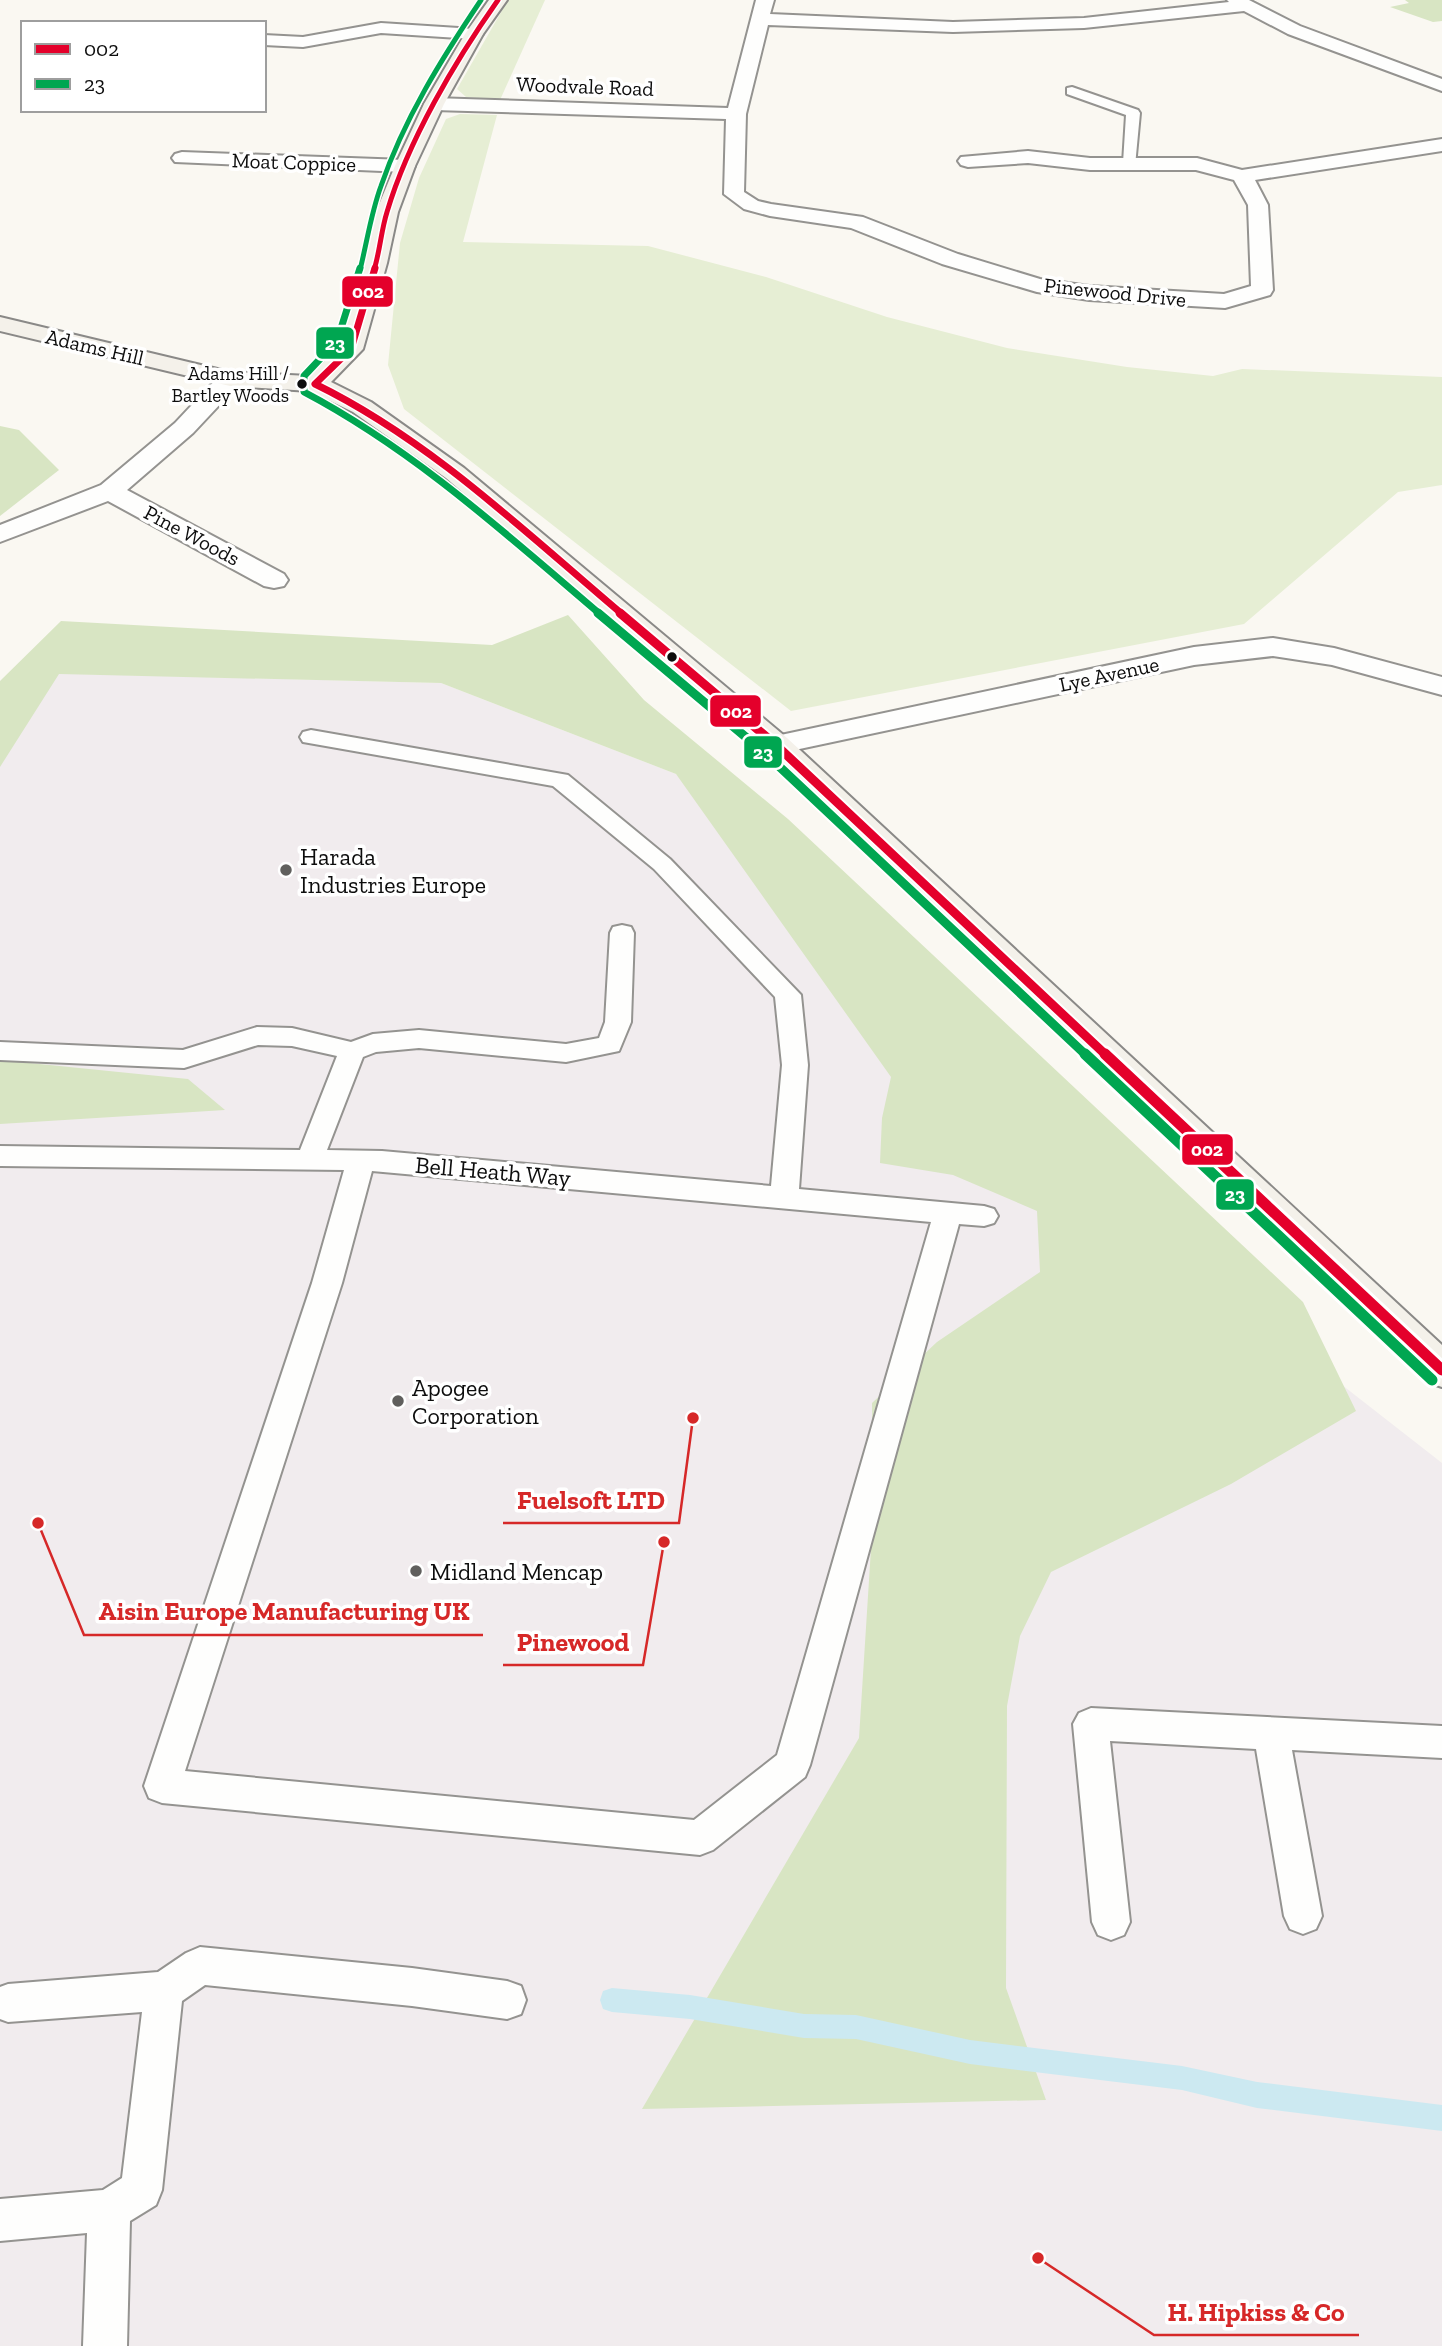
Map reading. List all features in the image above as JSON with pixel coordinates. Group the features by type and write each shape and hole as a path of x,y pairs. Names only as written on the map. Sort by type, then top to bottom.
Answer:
{"street":[{"path":"498,0 474,34 434,104 405,166 387,212 376,263 351,349 315,384 362,407 455,473 776,745 1442,1370"},
{"path":"762,10 966,27 1084,23 1240,3 1294,30 1442,85"},
{"name":"Pinewood Drive","path":"762,10 736,114 734,194 751,205 855,222 950,260 1037,285 1089,293 1225,301 1262,290 1258,205 1242,176"},
{"path":"266,40 303,42 381,28 474,34"},
{"name":"Woodvale Road","path":"434,104 736,114"},
{"path":"1013,138 1028,157"},
{"path":"968,161 1028,157 1090,164 1197,164 1242,176 1442,145"},
{"name":"Moat Coppice","path":"183,156 405,166"},
{"name":"Adams Hill","path":"0,324 230,379 315,384"},
{"path":"0,534 110,491 184,428 230,379"},
{"name":"Pine Woods","path":"110,491 274,580"},
{"name":"Lye Avenue","path":"776,745 1194,656 1273,647 1334,657 1442,686"}],"lane":[{"path":"1073,91 1133,113 1130,163"},
{"path":"311,737 560,780 662,864 788,995 795,1065 784,1198"},
{"path":"0,1051 184,1059 257,1036 292,1037 352,1051 373,1043 419,1039 566,1053 611,1045 618,1021 622,933"},
{"path":"310,1159 352,1051"},
{"name":"Bell Heath Way","path":"0,1156 360,1160 985,1216"},
{"path":"360,1160 327,1283 162,1786 700,1838 792,1765 948,1213"},
{"path":"1111,1922 1091,1724 1442,1742"},
{"path":"1271,1733 1303,1916"},
{"path":"8,2003 164,1991 200,1966 412,1987 507,2000"},
{"path":"0,2220 110,2210 141,2190 164,1991"},
{"path":"105,2346 110,2210"}],"shaded area":[{"path":"42,673 441,683 676,774 1086,1185 1442,1463 1442,2346 0,2346 0,685"}],"green space":[{"path":"508,0 545,0 500,100 466,97 457,89"},
{"path":"1405,0 1442,0 1442,21 1433,22 1390,7 1409,3"},
{"path":"460,114 497,115 463,242 648,246 766,277 887,317 1007,348 1127,367 1213,376 1242,369 1442,377 1442,485 1398,492 1244,624 791,711 404,409 388,365 400,243 419,178 446,119"},
{"path":"0,426 19,430 59,470 0,516"},
{"path":"568,615 644,700 788,819 1303,1302 1356,1411 1231,1484 1051,1572 1020,1636 1007,1706 1006,1988 1046,2100 642,2109 859,1738 873,1517 872,1403 937,1342 1040,1272 1037,1211 953,1175 880,1163 882,1118 891,1077 676,774 441,683 59,674 0,767 0,681 61,621 492,645"},
{"path":"0,1060 188,1079 225,1110 0,1124"}],"waterway":[{"path":"612,2000 690,2007 804,2026 856,2027 970,2052 1182,2078 1257,2095 1442,2118"}],"transit line":[{"name":"23","path":"481,0 434,74 392,156 373,209 362,261 341,333 331,348 304,376 304,392 355,419 446,484 767,755 1432,1380"},
{"name":"002","path":"498,0 474,34 434,104 405,166 387,212 376,263 351,349 315,384 362,407 455,473 776,745 1442,1370"}],"place":[{"name":"Adams Hill / Bartley Woods","path":"302,384"},
{"name":"Harada Industries Europe","path":"286,870"},
{"name":"Apogee Corporation","path":"398,1401"},
{"name":"Fuelsoft LTD","path":"693,1418"},
{"name":"Aisin Europe Manufacturing UK","path":"38,1523"},
{"name":"Pinewood","path":"664,1542"},
{"name":"Midland Mencap","path":"416,1571"},
{"name":"H. Hipkiss & Co","path":"1038,2258"}]}
